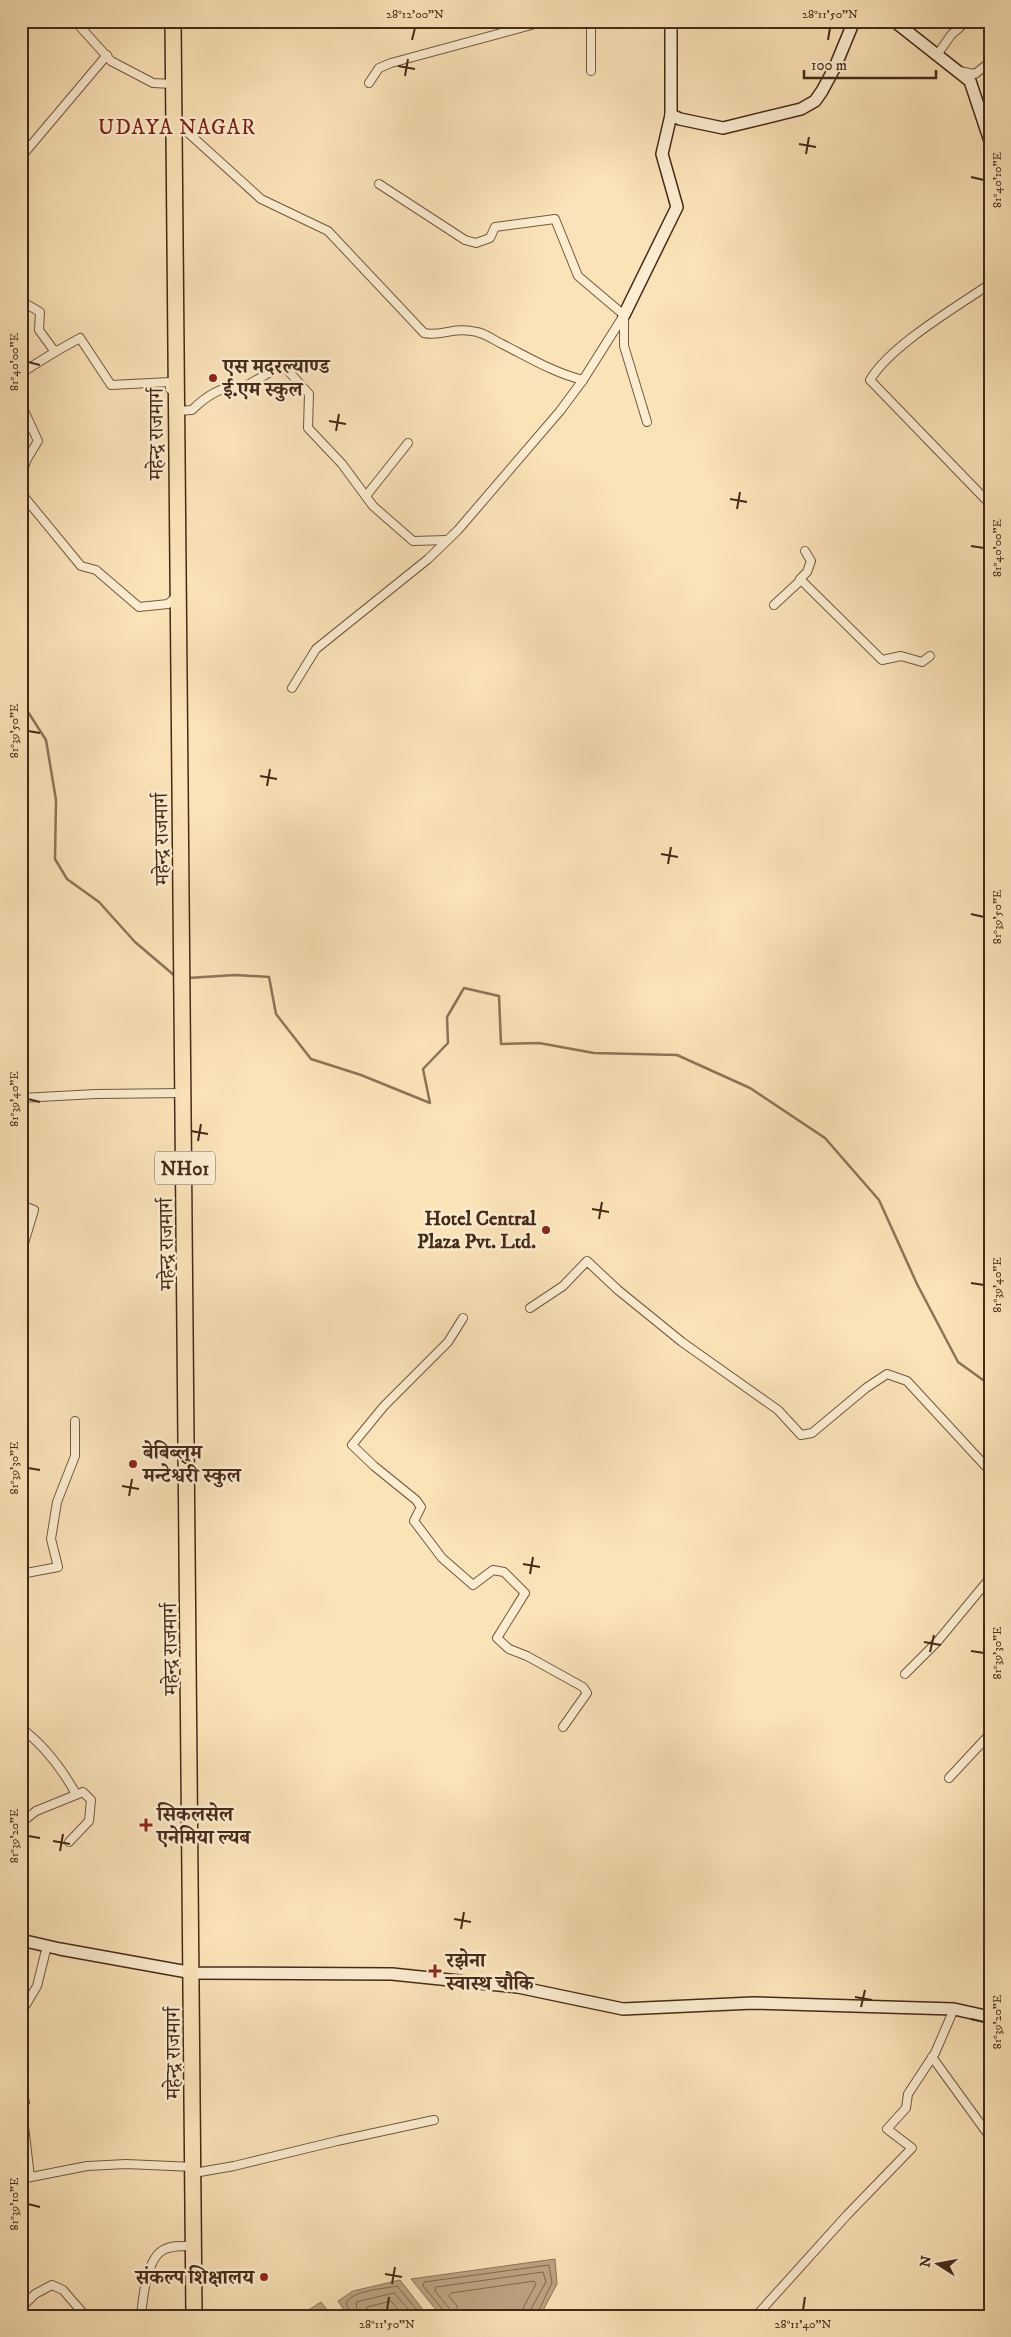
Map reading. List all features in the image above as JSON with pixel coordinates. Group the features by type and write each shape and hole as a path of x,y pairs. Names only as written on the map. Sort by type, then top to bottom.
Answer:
{"highway":[{"name":"महेन्द्र राजमार्ग","path":"173,21 177,411 175,436 179,595 193,1973 194,2316"}],"street":[{"path":"75,21 111,61 153,83 173,84"},
{"path":"369,83 380,68 392,63 546,21"},
{"path":"589,21 591,28 591,71"},
{"path":"292,688 316,649 421,565 447,540 560,411 583,380 624,315 677,207 662,154 671,115 671,21"},
{"path":"671,115 680,119 723,128 801,109 815,101 822,92 835,67 854,21"},
{"path":"894,21 970,81 990,141"},
{"path":"937,55 951,35 967,21"},
{"path":"21,157 107,55"},
{"path":"956,70 975,74 990,62"},
{"path":"174,120 260,199 328,231 424,333 434,335 448,330 463,329 479,332 557,372 583,380"},
{"path":"379,184 465,240 476,243 490,238 495,227 556,219 578,276 624,315 624,346 646,422"},
{"path":"990,284 894,353 877,368 870,380 990,504"},
{"path":"21,302 40,312 39,330 54,352"},
{"path":"21,373 80,338 111,385 170,382 175,436"},
{"path":"177,411 192,410 205,397 235,386 242,388 284,365 309,394 308,428 342,464 373,506 413,541 447,540"},
{"path":"21,404 38,441 27,459 21,475"},
{"path":"366,496 408,443"},
{"path":"21,493 81,566 96,570 140,607 168,604 179,595"},
{"path":"774,605 808,572 811,561 805,551"},
{"path":"801,580 882,660 901,656 922,662 930,656"},
{"path":"21,1098 96,1094 184,1093"},
{"path":"21,1205 34,1210 21,1253"},
{"path":"530,1308 563,1286 587,1261 618,1290 682,1342 778,1410 801,1436 812,1433 866,1388 887,1374 907,1381 990,1471"},
{"path":"463,1318 448,1342 384,1406 352,1445 374,1466 416,1500 421,1507 414,1521 442,1558 473,1585 493,1570 504,1572 525,1592 497,1638 509,1649 528,1656 583,1687 588,1693 563,1727"},
{"path":"21,1574 58,1567 51,1539 57,1502 75,1456 75,1422"},
{"path":"905,1674 937,1642 990,1578"},
{"path":"21,1728 37,1740 66,1777 76,1794"},
{"path":"949,1778 990,1734"},
{"path":"21,1823 36,1811 83,1792 91,1800 88,1821 69,1842"},
{"path":"21,1940 193,1973 392,1974 518,1987 623,2009 753,2003 954,2009 990,2017"},
{"path":"21,2013 37,1986 47,1946"},
{"path":"756,2316 847,2215 912,2148 887,2129 906,2108 908,2094 932,2057 954,2009"},
{"path":"932,2057 990,2138"},
{"path":"21,2088 25,2102 22,2109 30,2177"},
{"path":"21,2179 88,2166 126,2164 194,2170 234,2166 337,2140 434,2120"},
{"path":"141,2316 148,2277 154,2261 162,2250 174,2246 194,2246"},
{"path":"21,2308 34,2294 52,2284 63,2290 82,2312 82,2316"}],"water":[{"path":"555,2259 557,2284 540,2316 441,2316 411,2279"},
{"path":"400,2280 428,2316 348,2316 338,2301 353,2291"},
{"path":"321,2302 332,2316 299,2316"}],"waterway":[{"path":"21,701 46,740 56,800 55,859 67,879 99,902 135,942 175,976"},
{"path":"188,978 235,975 269,977 276,1014 311,1059 361,1075 430,1103 423,1069 448,1043 447,1017 464,988 499,996 501,1044 539,1043 594,1053 677,1055 750,1088 825,1138 879,1200 917,1284 958,1362 990,1385"}],"place":[{"name":"एस मदरल्याण्ड ई.एम स्कुल","path":"213,378"},
{"name":"Hotel Central Plaza Pvt. Ltd.","path":"546,1230"},
{"name":"बेबिब्लुम मन्टेश्वरी स्कुल","path":"133,1464"},
{"name":"सिकलसेल एनेमिया ल्यब","path":"146,1825"},
{"name":"रझेना स्वास्थ चौकि","path":"435,1971"},
{"name":"संकल्प शिक्षालय","path":"264,2277"}],"district":[{"name":"UDAYA NAGAR","path":"177,127"}]}
